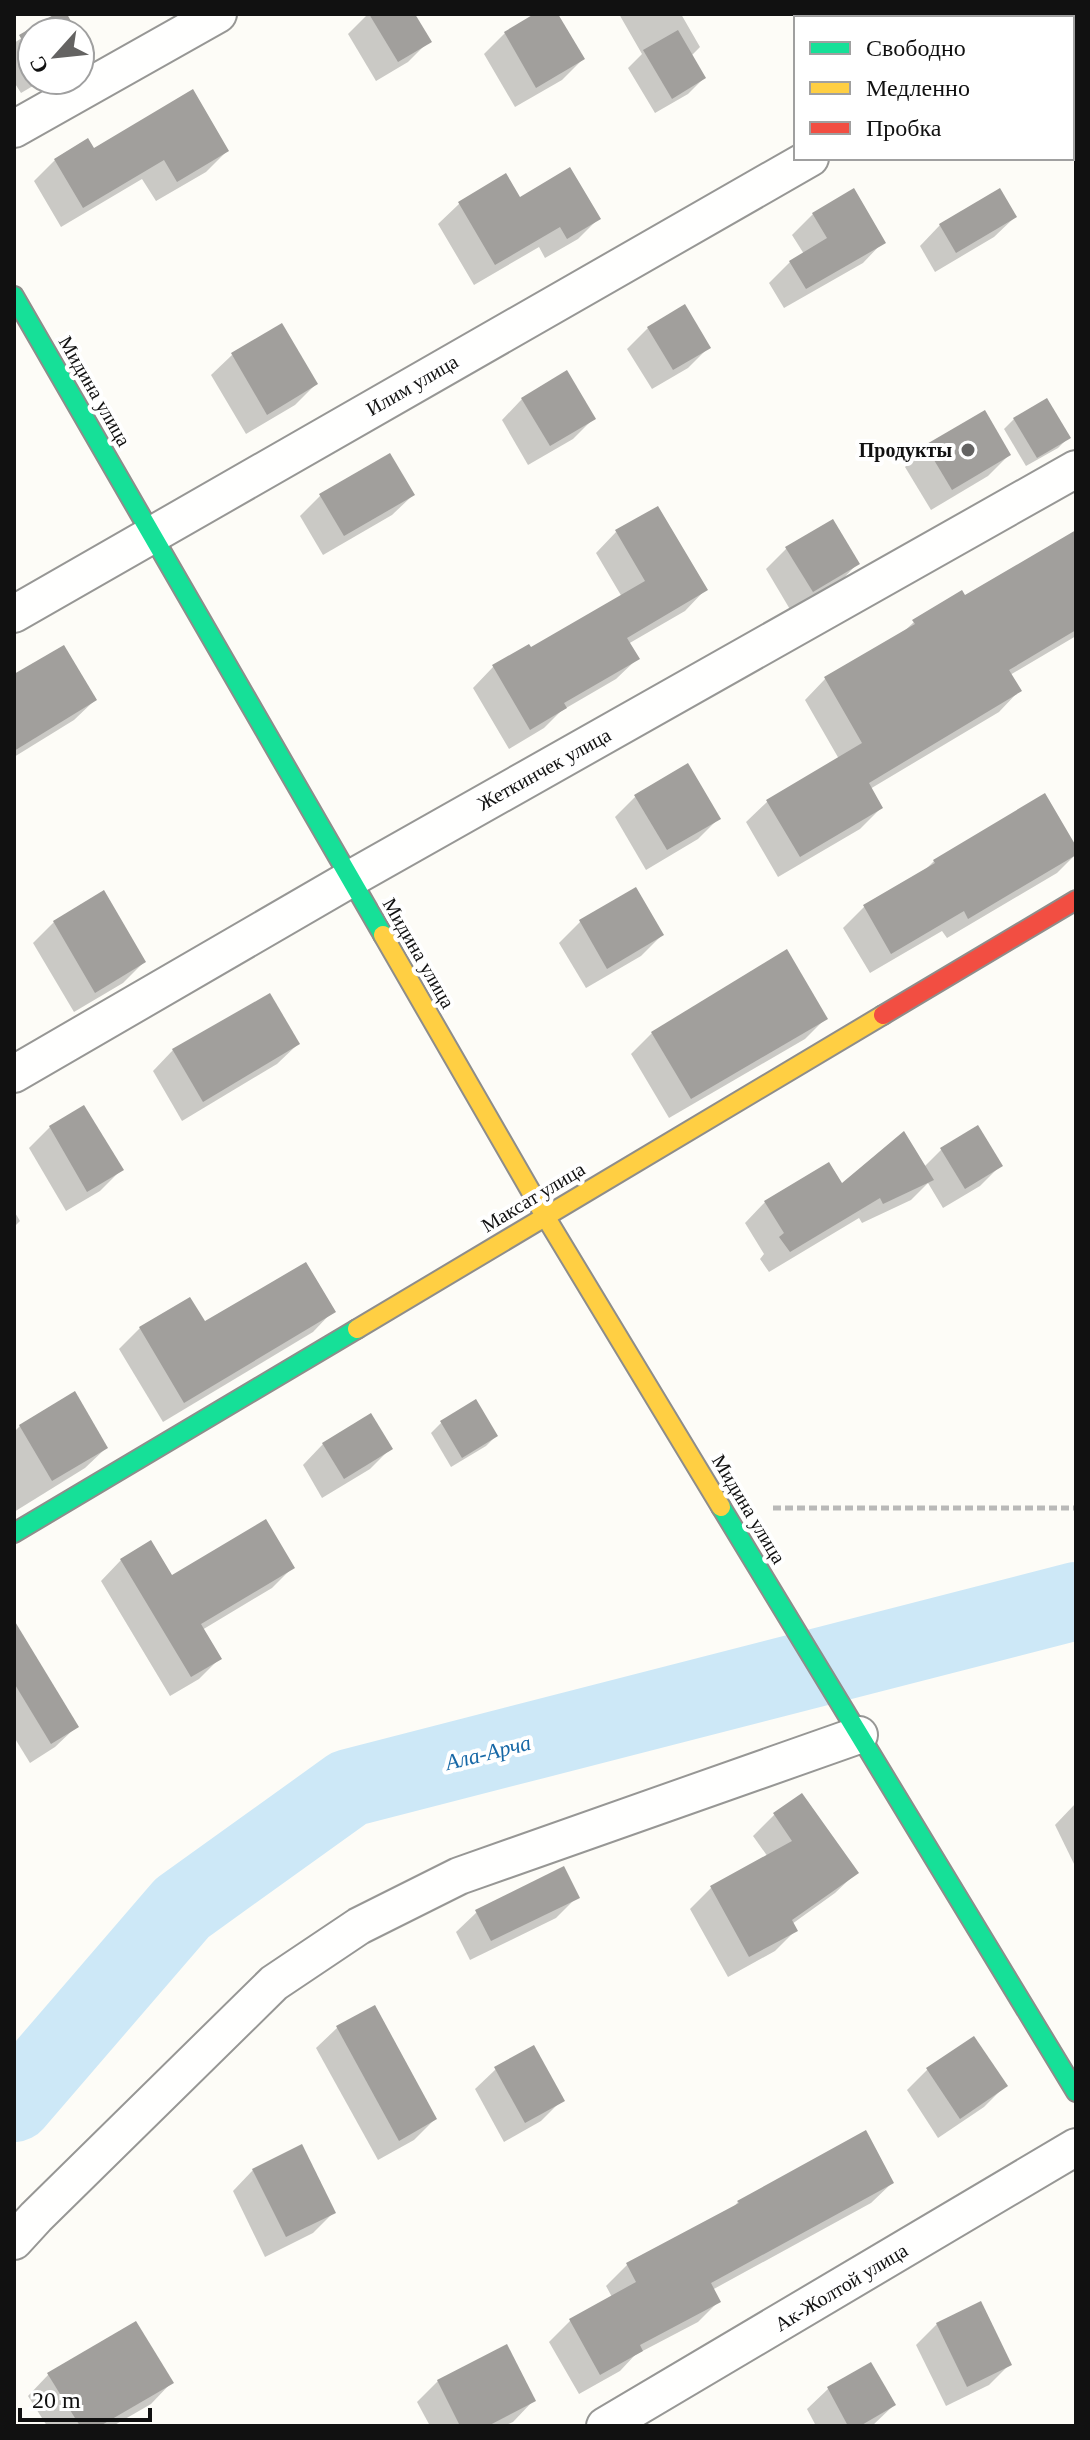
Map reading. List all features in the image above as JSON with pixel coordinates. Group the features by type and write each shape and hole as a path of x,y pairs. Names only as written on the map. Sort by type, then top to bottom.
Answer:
{"street":[{"path":"14,129 218,14"},
{"name":"Илим улица","path":"14,614 806,160"},
{"name":"Мидина улица","path":"14,296 545,1216 855,1727"},
{"name":"Жеткинчек улица","path":"14,1074 350,879 1076,469"},
{"name":"Максат улица","path":"14,1533 1076,900"},
{"path":"14,2241 274,1983 359,1926 459,1876 855,1727 1076,2092"},
{"name":"Ак-Жолтой улица","path":"605,2426 1076,2147"}],"path":[{"path":"723,1508 1076,1508"}],"building":[{"path":"369,14 415,14 432,42 398,62"},
{"path":"534,14 558,14 585,59 536,88 504,32"},
{"path":"678,30 706,78 672,99 643,50"},
{"path":"193,89 229,151 177,182 164,160 83,208 54,159 88,138 94,148"},
{"path":"570,167 601,219 567,239 560,227 495,265 458,202 506,173 520,197"},
{"path":"854,188 886,243 806,289 789,261 827,238 812,213"},
{"path":"1000,188 1017,217 956,253 939,224"},
{"path":"685,304 711,348 673,370 647,327"},
{"path":"282,323 318,384 267,415 231,353"},
{"path":"567,370 596,419 550,446 521,398"},
{"path":"1047,398 1071,438 1037,458 1013,418"},
{"name":"Продукты","path":"985,410 1011,455 952,490 925,445"},
{"path":"390,453 415,495 344,536 319,494"},
{"path":"658,506 708,590 627,638 640,659 564,703 567,708 530,730 492,665 529,644 531,647 645,581 615,530"},
{"path":"833,519 860,564 813,592 785,547"},
{"path":"1076,530 1076,630 1009,670 1022,691 869,783 883,808 800,857 766,800 862,743 824,677 915,624 912,620 962,590 965,595"},
{"path":"64,645 97,700 14,751 14,674"},
{"path":"688,763 721,819 667,850 634,795"},
{"path":"1045,793 1076,846 1076,855 968,919 964,911 891,954 863,905"},
{"path":"636,887 664,935 607,969 579,920"},
{"path":"104,890 146,962 95,993 53,921"},
{"path":"787,949 828,1019 691,1099 651,1032"},
{"path":"270,993 300,1044 203,1102 172,1049"},
{"path":"84,1105 124,1170 87,1192 49,1126"},
{"path":"978,1125 1003,1166 965,1189 940,1148"},
{"path":"904,1131 934,1180 883,1204 880,1198 790,1252 779,1237 784,1233 764,1201 829,1162 842,1183"},
{"path":"306,1262 336,1312 184,1403 139,1327 190,1297 205,1321"},
{"path":"75,1391 108,1448 52,1481 19,1425"},
{"path":"476,1399 498,1436 462,1458 440,1421"},
{"path":"371,1413 393,1449 344,1479 322,1443"},
{"path":"266,1519 295,1568 201,1624 222,1659 191,1677 120,1559 151,1540 172,1575"},
{"path":"14,1620 79,1727 51,1744 14,1683"},
{"path":"802,1793 859,1873 792,1920 798,1931 749,1957 710,1886 792,1841 773,1813"},
{"path":"564,1866 580,1898 491,1941 475,1910"},
{"path":"375,2005 437,2119 399,2141 336,2026"},
{"path":"974,2036 1008,2086 960,2119 926,2068"},
{"path":"534,2045 565,2101 525,2123 494,2067"},
{"path":"866,2130 894,2183 711,2283 721,2302 640,2345 643,2351 600,2375 569,2319 636,2282 626,2263"},
{"path":"302,2144 336,2213 286,2237 252,2169"},
{"path":"981,2301 1012,2365 967,2387 936,2323"},
{"path":"136,2321 174,2383 100,2426 80,2426 47,2373"},
{"path":"507,2344 536,2401 488,2426 460,2426 437,2380"},
{"path":"871,2362 896,2405 860,2426 848,2426 827,2387"}],"waterway":[{"name":"Ала-Арча","path":"14,2103 182,1908 349,1788 1076,1601"}],"traffic: fast":[{"path":"14,296 383,935"},
{"path":"14,1533 357,1329"},
{"path":"721,1507 1076,2092"}],"traffic: slow":[{"path":"383,935 545,1216 721,1507"},
{"path":"357,1329 883,1015"}],"traffic: jam":[{"path":"883,1015 1076,900"}],"place":[{"name":"Продукты","path":"968,450"}]}
